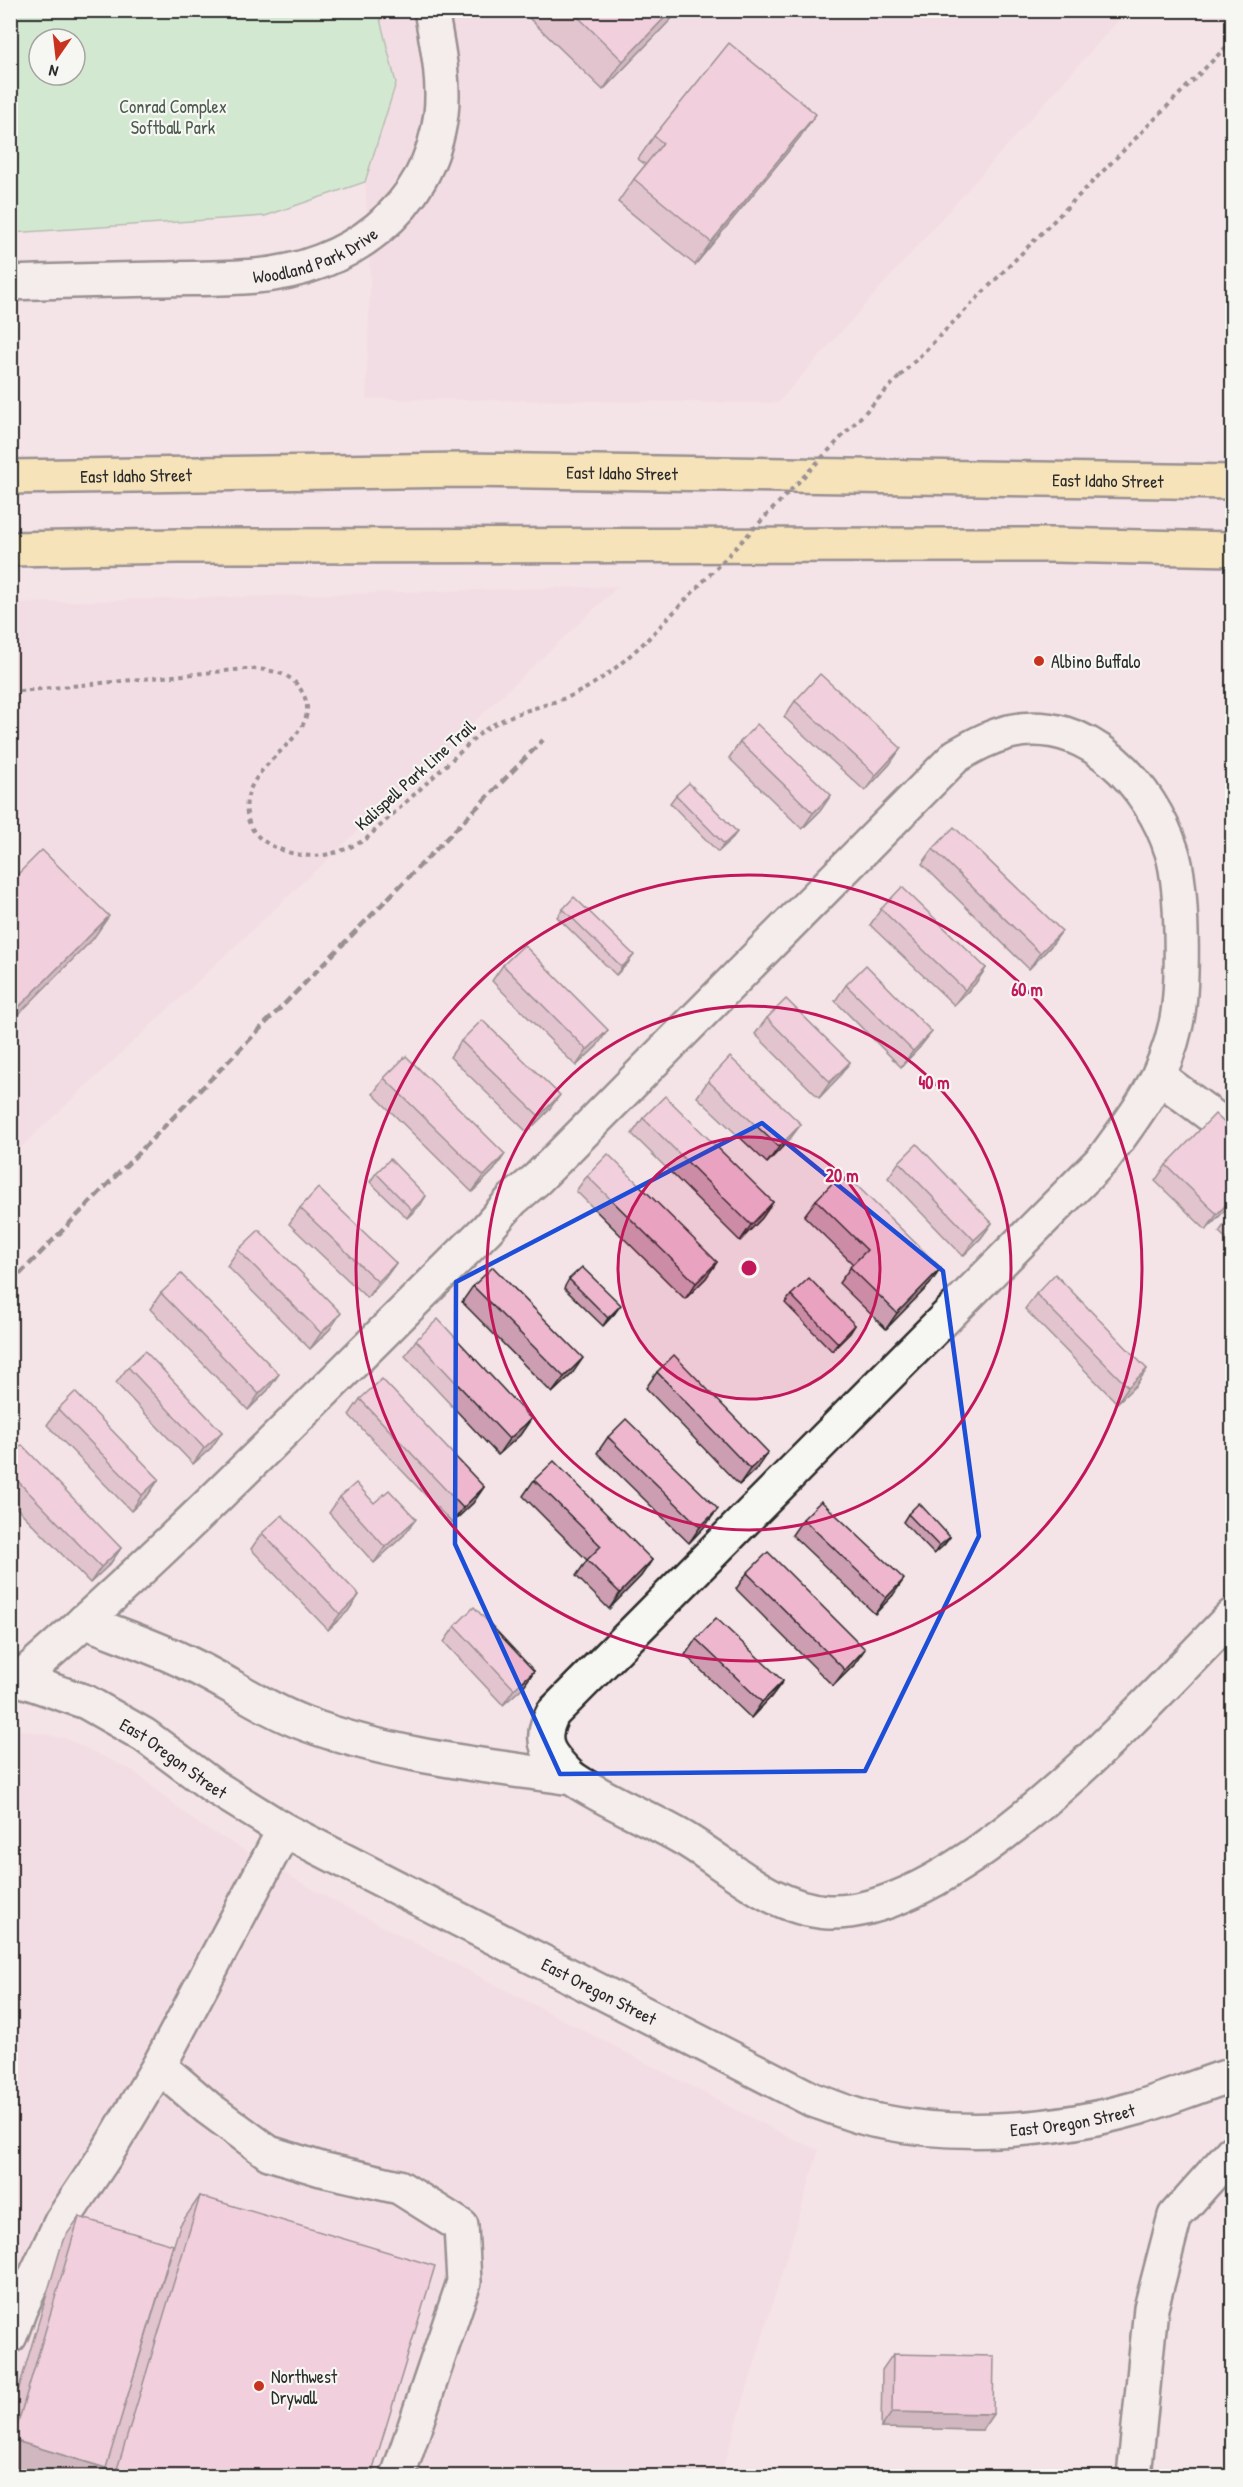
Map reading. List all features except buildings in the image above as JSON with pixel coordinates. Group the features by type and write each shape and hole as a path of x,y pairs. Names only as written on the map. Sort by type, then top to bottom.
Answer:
{"highway":[{"name":"East Idaho Street","path":"10,477 464,470 1233,482"},
{"path":"10,549 179,546 1053,545 1233,549"}],"street":[{"name":"Woodland Park Drive","path":"10,283 257,276 311,265 361,243 402,208 428,164 441,114 440,59 431,10"},
{"path":"15,1678 84,1621 203,1510 487,1229 512,1200 537,1179 956,756 983,740 1011,732 1039,730 1069,735 1094,748 1118,765 1139,787 1156,812 1176,866 1180,927 1180,991 1177,1023 1159,1077 1143,1107 1104,1158 553,1713 547,1725 545,1738 550,1755 572,1778 592,1792 687,1841 771,1896 826,1912 854,1910 916,1890 948,1873 1012,1826 1105,1746 1233,1616"},
{"path":"1159,1077 1233,1131"},
{"path":"84,1621 182,1660 258,1703 304,1724 353,1740 402,1752 572,1778"},
{"name":"East Oregon Street","path":"15,1678 86,1702 144,1735 213,1786 284,1830 813,2100 877,2121 943,2131 1020,2128 1075,2121 1137,2108 1233,2075"},
{"path":"10,2336 20,2309 61,2222 107,2153 159,2066 284,1830"},
{"path":"159,2066 208,2108 268,2153 321,2169 399,2187 461,2226 464,2282 398,2476"},
{"path":"1134,2476 1151,2308 1175,2216 1233,2152"}],"path":[{"name":"Kalispell Park Line Trail","path":"10,692 244,669 260,669 288,676 304,695 307,708 305,720 299,732 254,779 248,792 246,808 249,823 259,837 273,848 295,855 317,856 351,848 366,839 483,731 516,712 560,700 583,690 619,666 647,640 900,376 1233,41"}],"highlighted area":[{"path":"762,1123 943,1271 979,1536 865,1771 560,1774 455,1544 456,1282"}],"shaded area":[{"path":"378,11 1127,11 778,403 366,399 370,278 365,182 396,83"},
{"path":"619,586 11,1157 11,603"},
{"path":"10,1728 65,1738 134,1771 199,1824 327,1897 795,2140 819,2150 721,2476 11,2476"}],"green space":[{"name":"Conrad Complex Softball Park","path":"11,10 378,11 396,83 365,182 265,216 11,233"}],"railway":[{"path":"10,1284 543,740"}],"place":[{"name":"Albino Buffalo","path":"1039,661"},
{"name":"Northwest Drywall","path":"259,2386"}]}
